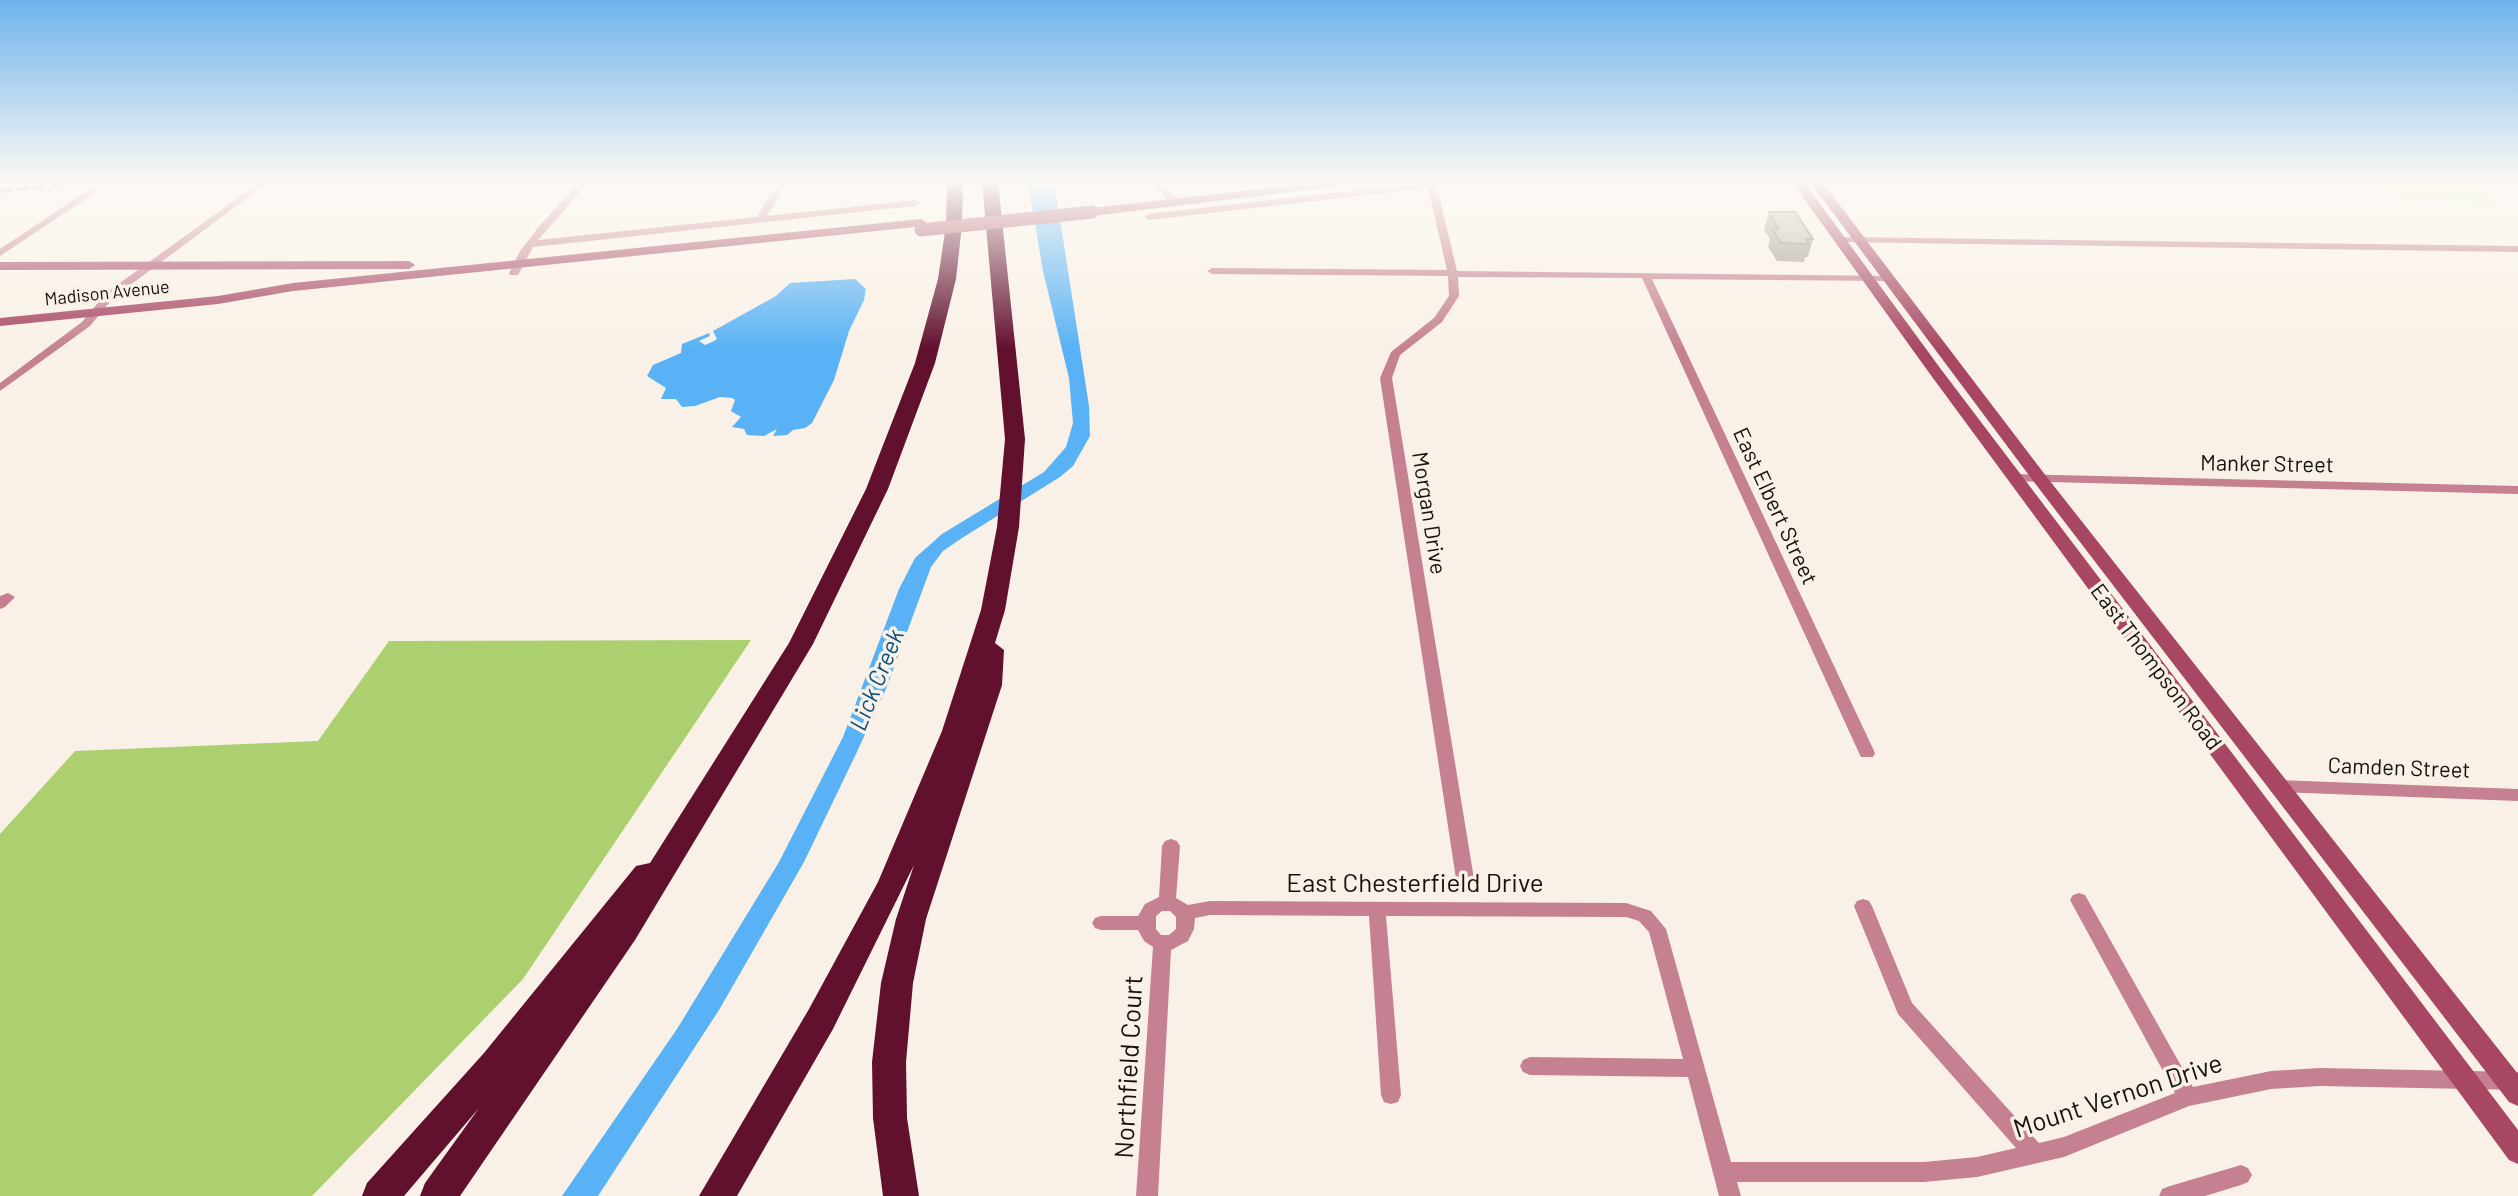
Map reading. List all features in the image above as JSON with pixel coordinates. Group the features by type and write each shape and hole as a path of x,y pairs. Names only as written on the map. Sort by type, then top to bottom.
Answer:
{"highway":[{"path":"438,1196 624,931 801,644 864,520 901,432 929,352 947,279 952,238"},
{"path":"714,1196 841,983 904,855 955,731 993,610 1006,539 1014,460 1014,407 996,238"},
{"path":"901,1196 890,1118 889,1062 897,983 911,919 989,685 993,610"},
{"path":"380,1196 496,1064 628,894 687,831"}],"main road":[{"name":"Madison Avenue","path":"0,322 218,300 286,297 809,238"},
{"name":"East Thompson Road","path":"1840,240 2242,781 2472,1079 2518,1151"},
{"name":"East Thompson Road","path":"1860,240 2040,479 2515,1085"},
{"path":"0,266 352,274 491,267"},
{"name":"Madison Avenue","path":"218,300 352,274 427,273 491,267 515,269"},
{"path":"427,273 478,277"},
{"path":"2242,781 2278,786"}],"street":[{"path":"0,253 23,238"},
{"path":"0,388 86,324 110,295 188,238"},
{"path":"515,269 535,238"},
{"path":"530,244 587,238"},
{"name":"Morgan Drive","path":"1444,238 1453,275 1454,296 1446,310 1395,354 1386,378 1465,879"},
{"path":"1840,240 2518,249"},
{"path":"1212,271 1888,278"},
{"name":"East Elbert Street","path":"1646,276 1867,753"},
{"name":"Manker Street","path":"2014,478 2518,490"},
{"name":"Camden Street","path":"2278,786 2518,795"},
{"path":"1167,905 1171,846"},
{"path":"2079,900 2188,1097"},
{"path":"1167,905 1185,913 1188,926 1183,935 1162,942 1148,936 1143,923 1151,910 1167,905"},
{"path":"1863,906 1905,1008 2036,1155"},
{"name":"East Chesterfield Drive","path":"1185,913 1210,908 1626,910 1645,916 1657,929 1695,1068"},
{"path":"1377,909 1391,1095"},
{"path":"1101,923 1143,923"},
{"name":"Northfield Court","path":"1147,1196 1162,942"},
{"path":"1530,1066 1695,1068 1730,1196"},
{"name":"Mount Vernon Drive","path":"1724,1172 1924,1172 1977,1167 2064,1147 2188,1097 2243,1084 2301,1078 2472,1079 2515,1085"},
{"path":"2170,1196 2241,1175"}],"green space":[{"path":"751,640 523,979 312,1196 0,1196 0,834 75,751 318,741 389,641"}],"water":[{"name":"Lick Creek","path":"1037,238 1063,238 1089,406 1090,436 1073,466 1060,477 943,551 931,567 886,689 855,756 804,862 719,1010 598,1196 562,1196 677,1029 779,862 843,737 899,589 915,558 942,534 1044,472 1066,447 1073,423 1069,378"},
{"path":"855,279 866,289 864,300 849,331 834,380 812,423 805,428 793,430 787,435 773,436 777,429 764,436 747,435 744,429 732,427 741,417 731,411 735,400 732,398 720,397 682,407 676,399 661,399 666,388 647,376 653,365 681,353 682,344 709,333 710,336 699,341 705,345 712,342 717,339 713,331 776,296 790,283"}],"building":[{"path":"1778,238 1813,239 1806,239 1809,244 1781,243"}]}
